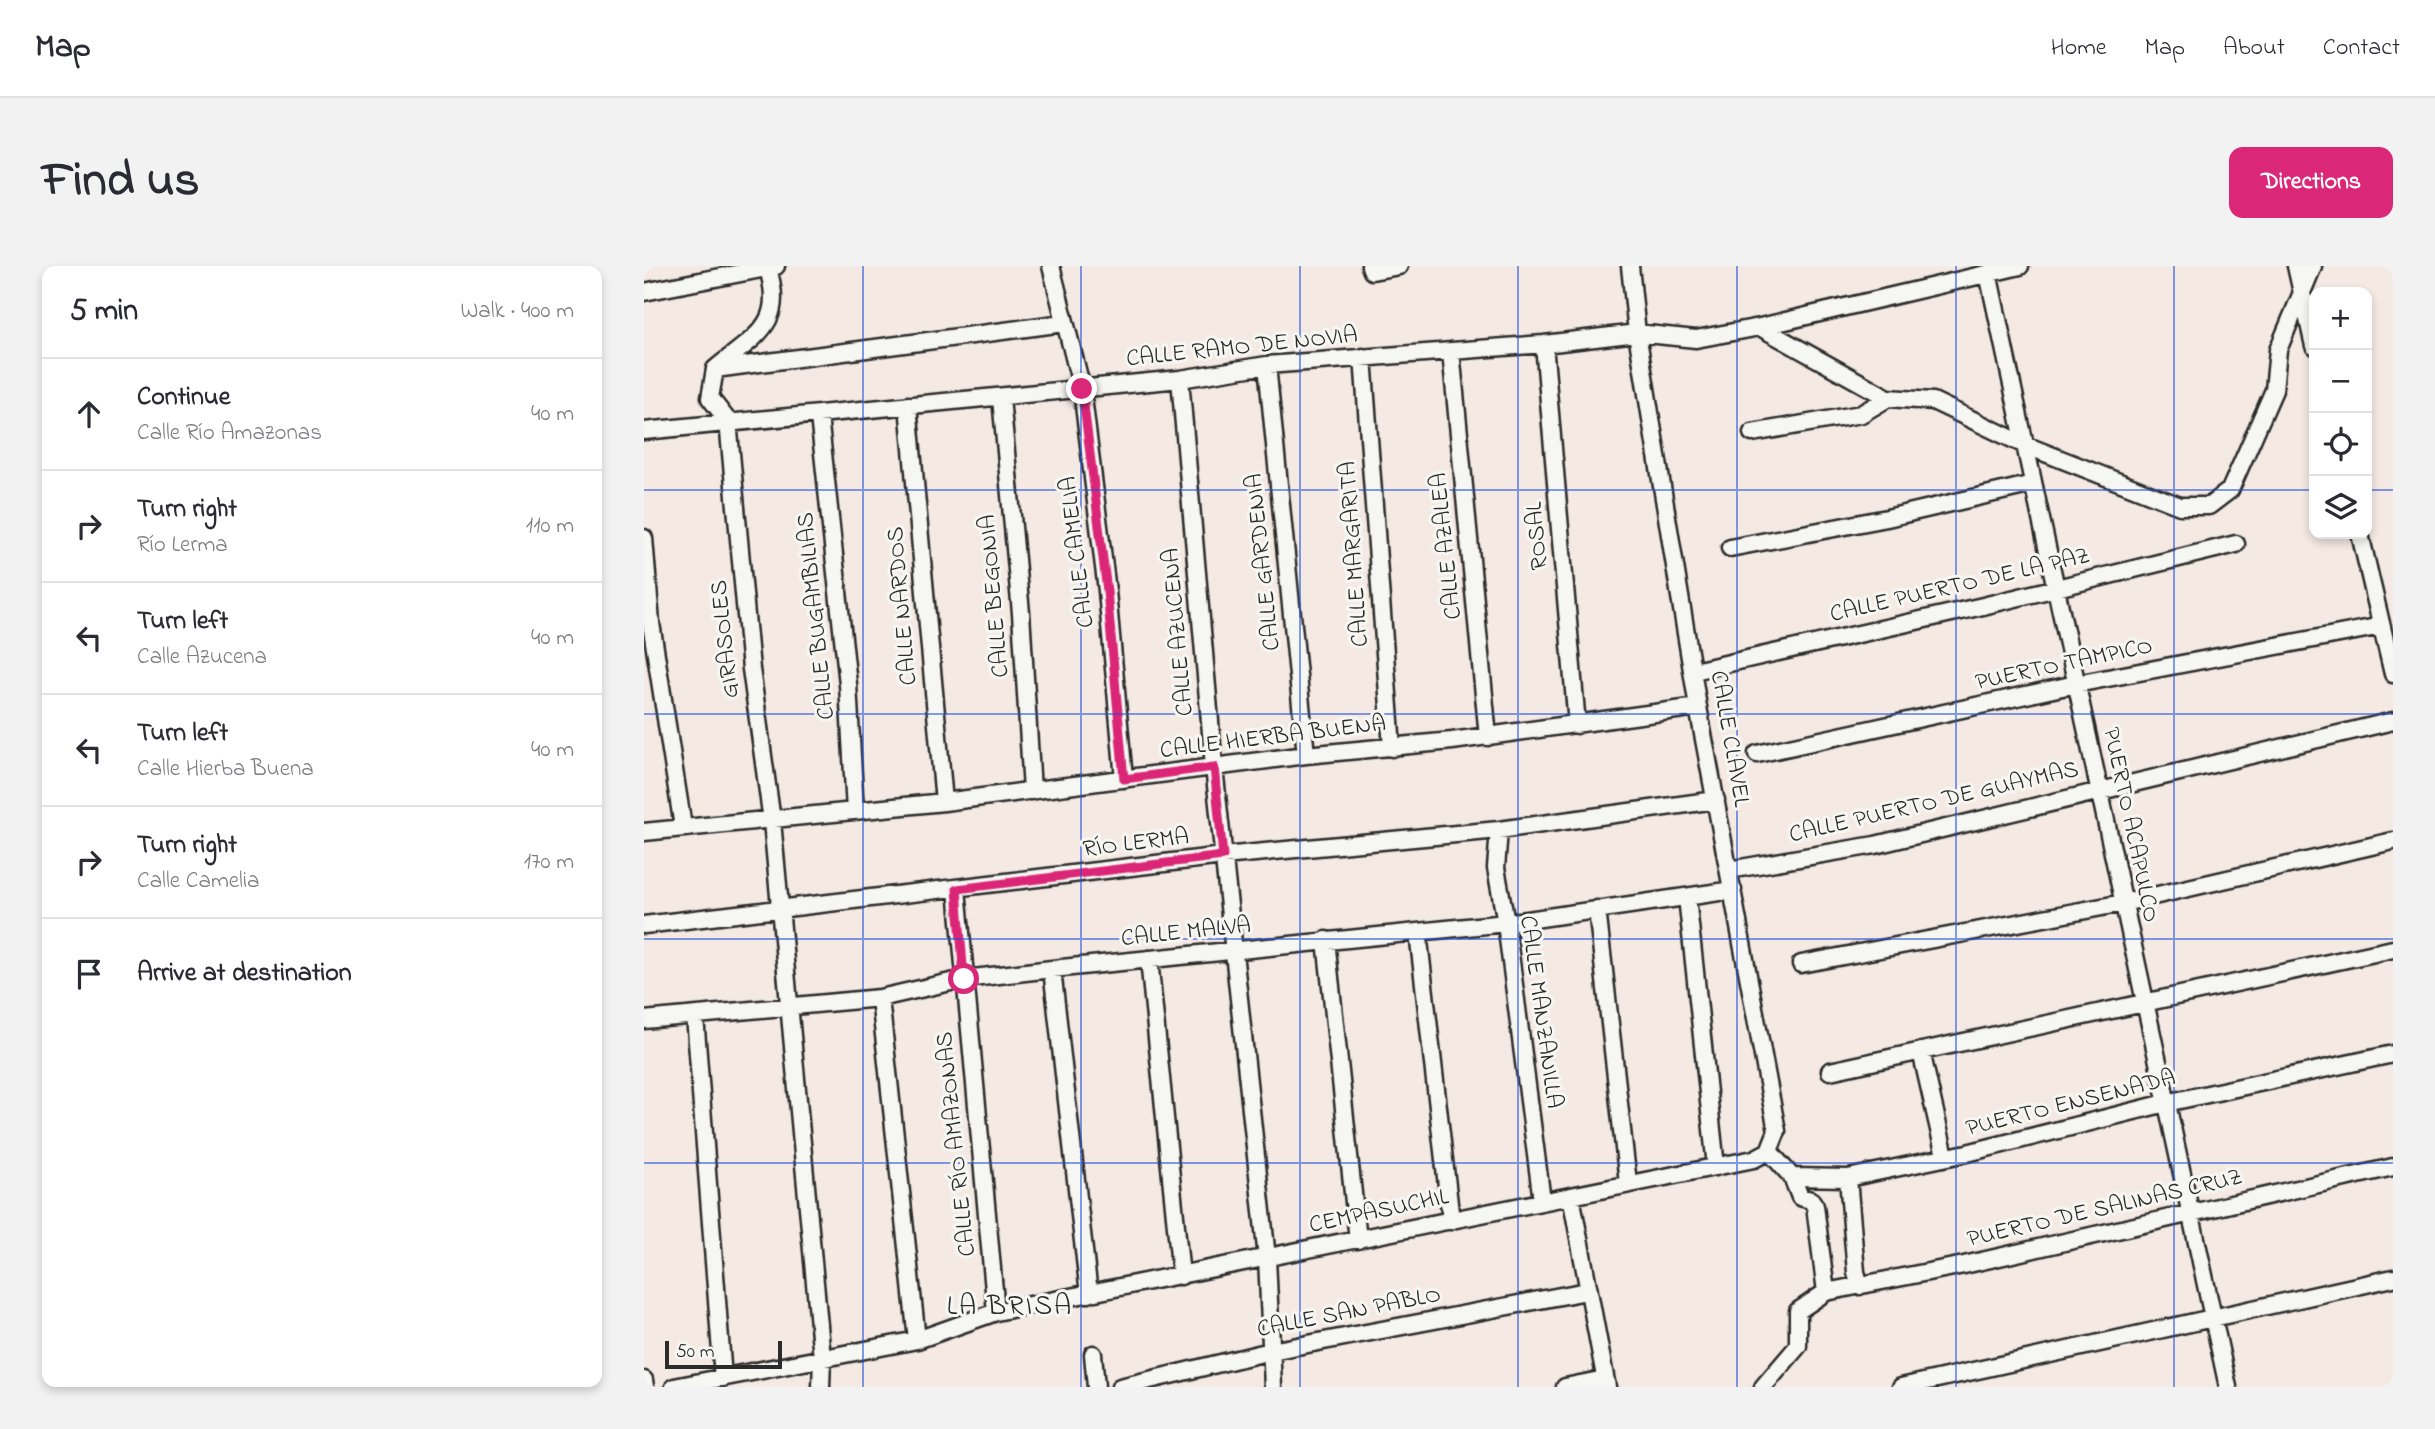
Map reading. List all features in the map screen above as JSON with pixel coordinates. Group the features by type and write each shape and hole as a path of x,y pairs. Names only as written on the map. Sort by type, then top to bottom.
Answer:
{"street":[{"name":"CALLE CAMELIA","path":"1051,266 1082,389 1107,591 1124,779"},
{"path":"1370,266 1372,271 1399,266"},
{"name":"CALLE CLAVEL","path":"1630,266 1637,333 1698,707 1777,1131 1769,1151"},
{"name":"CALLE RAMO DE NOVIA","path":"644,431 727,421 820,416 908,405 1001,398 1180,379 1267,365 1544,344 1637,333 1696,339 1760,327 2020,266"},
{"path":"2296,266 2309,325"},
{"path":"1760,327 1888,398 1933,401 2025,445 2180,506 2209,506 2230,490 2274,390 2278,351 2313,266"},
{"path":"644,292 770,267 775,291 766,327 715,369"},
{"name":"PUERTO ACAPULCO","path":"1988,274 2228,1387"},
{"path":"715,369 1064,323"},
{"name":"ROSAL","path":"1544,344 1577,725"},
{"name":"CALLE AZALEA","path":"1451,351 1488,737"},
{"name":"CALLE MARGARITA","path":"1363,357 1392,748"},
{"name":"CALLE GARDENIA","path":"1267,365 1306,755"},
{"name":"GIRASOLES","path":"715,369 710,398 727,421 751,669 772,821 822,1358 821,1387"},
{"name":"CALLE AZUCENA","path":"1180,379 1214,767 1267,1258 1273,1387"},
{"name":"CALLE BEGONIA","path":"1001,398 1021,613 1032,791"},
{"path":"1752,433 1861,414 1888,398"},
{"name":"CALLE NARDOS","path":"908,405 944,802"},
{"name":"CALLE BUGAMBILIAS","path":"820,416 848,684 855,811"},
{"path":"1730,548 1887,518 2033,484"},
{"path":"644,538 651,623 683,827"},
{"path":"2361,539 2393,674"},
{"name":"CALLE PUERTO DE LA PAZ","path":"1694,671 2236,544"},
{"name":"PUERTO TAMPICO","path":"1757,754 2076,684 2382,625"},
{"name":"CALLE HIERBA BUENA","path":"644,832 944,802 1306,755 1488,737 1698,707"},
{"name":"CALLE PUERTO DE GUAYMAS","path":"1730,870 1875,845 2099,789 2393,721"},
{"name":"RÍO LERMA","path":"644,925 1223,856 1499,830 1716,800"},
{"name":"CALLE MANZANILLA","path":"1499,830 1497,880 1506,923 1542,1201"},
{"path":"1801,964 2123,903 2393,841"},
{"name":"CALLE RÍO AMAZONAS","path":"957,889 996,1312"},
{"name":"CALLE MALVA","path":"644,1020 880,998 964,979 1506,923 1733,890"},
{"path":"1687,897 1716,1167"},
{"path":"1597,909 1628,1183"},
{"path":"1418,932 1451,1221"},
{"path":"1326,940 1358,1240"},
{"path":"1830,1071 2393,949"},
{"path":"1149,959 1181,1276"},
{"path":"1052,969 1089,1294"},
{"path":"880,998 917,1340"},
{"path":"695,1016 723,1378"},
{"path":"1921,1051 1945,1156"},
{"name":"PUERTO ENSENADA","path":"1792,1177 1848,1178 2166,1102 2393,1054"},
{"path":"1763,1387 1798,1346 1798,1311 1826,1292 1815,1206 1811,1200 1800,1197 1792,1177 1769,1151"},
{"name":"CEMPASUCHIL","path":"674,1387 917,1340 996,1312 1716,1167 1754,1159 1769,1151"},
{"name":"PUERTO DE SALINAS CRUZ","path":"1826,1292 2393,1167"},
{"path":"1848,1178 1860,1286"},
{"path":"1565,1387 1606,1383 1571,1196"},
{"path":"1901,1387 2393,1278"},
{"name":"CALLE SAN PABLO","path":"1120,1387 1272,1350 1587,1291"},
{"path":"1093,1354 1096,1387"},
{"path":"644,1380 645,1387"}],"district":[{"name":"LA BRISA","path":"1010,1307"}],"route":[{"path":"964,979 957,889 1223,856 1214,767 1124,779 1107,591 1082,389"}]}
